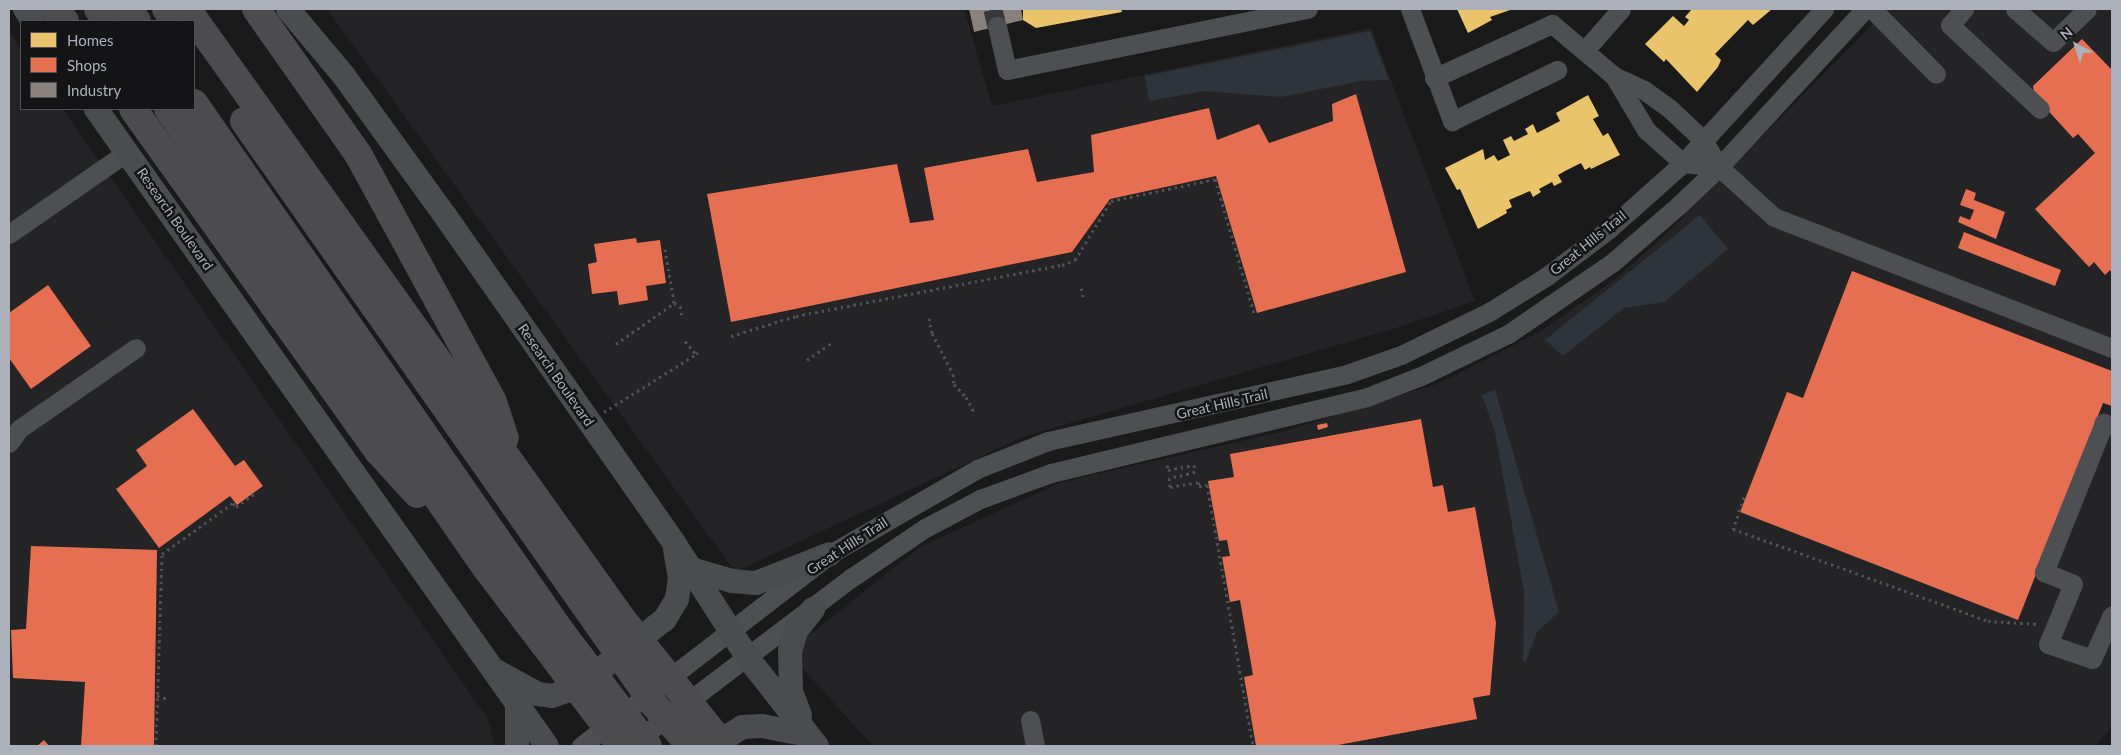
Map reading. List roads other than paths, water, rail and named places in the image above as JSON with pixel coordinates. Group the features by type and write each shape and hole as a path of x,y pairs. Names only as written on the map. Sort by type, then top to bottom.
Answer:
{"highway":[{"path":"54,9 63,20"},
{"path":"98,9 106,20"},
{"path":"128,9 136,20"},
{"path":"166,9 173,20"},
{"path":"187,9 195,20"},
{"path":"256,9 358,154 493,402 514,463"},
{"path":"195,20 514,463 655,706 691,746"},
{"path":"195,50 598,605 724,746"},
{"path":"195,104 552,638 621,746"},
{"path":"134,110 378,451 552,638 648,746"},
{"path":"169,110 486,568"}],"main road":[{"path":"24,9 32,20"},
{"name":"Research Boulevard","path":"288,9 344,76 446,217 674,543 748,658 813,740"},
{"name":"Research Boulevard","path":"97,110 490,668 548,746"},
{"path":"490,668 538,694 552,696 578,687 665,619 677,599 680,578 674,543"},
{"path":"691,569 732,581 756,583 830,554"},
{"path":"813,608 796,631 788,673 791,691 813,740"},
{"path":"517,706 517,746"},
{"path":"712,746 742,728 762,726 813,740"}],"street":[{"path":"997,26 1007,70 1308,9"},
{"path":"1410,9 1434,78 1452,121 1557,70"},
{"path":"1586,49 1621,9"},
{"name":"Great Hills Trail","path":"581,746 732,632 830,554 977,469 1048,441 1145,421 1347,374 1448,333 1489,312 1547,276 1609,229 1682,163 1824,9"},
{"name":"Great Hills Trail","path":"629,746 813,608 925,528 980,499 1051,473 1150,451 1367,396 1467,356 1567,297 1629,250 1719,167 1865,9"},
{"path":"1872,9 1936,74"},
{"path":"1964,9 1950,25 2040,109"},
{"path":"2015,9 2053,42 2087,9"},
{"path":"1434,78 1552,24 1586,49 1614,76 1646,130 1682,163 1719,167"},
{"path":"1614,76 1644,90 1669,108 1703,140 1719,167 1774,217 2112,348"},
{"path":"9,234 128,152"},
{"path":"9,443 19,429 136,348"},
{"path":"1145,421 1150,451"},
{"path":"2112,426 2104,423 2044,572 2073,584 2048,644 2092,659 2112,615"},
{"path":"1030,720 1035,746"}],"tunnel":[{"path":"993,9 997,26"}]}
